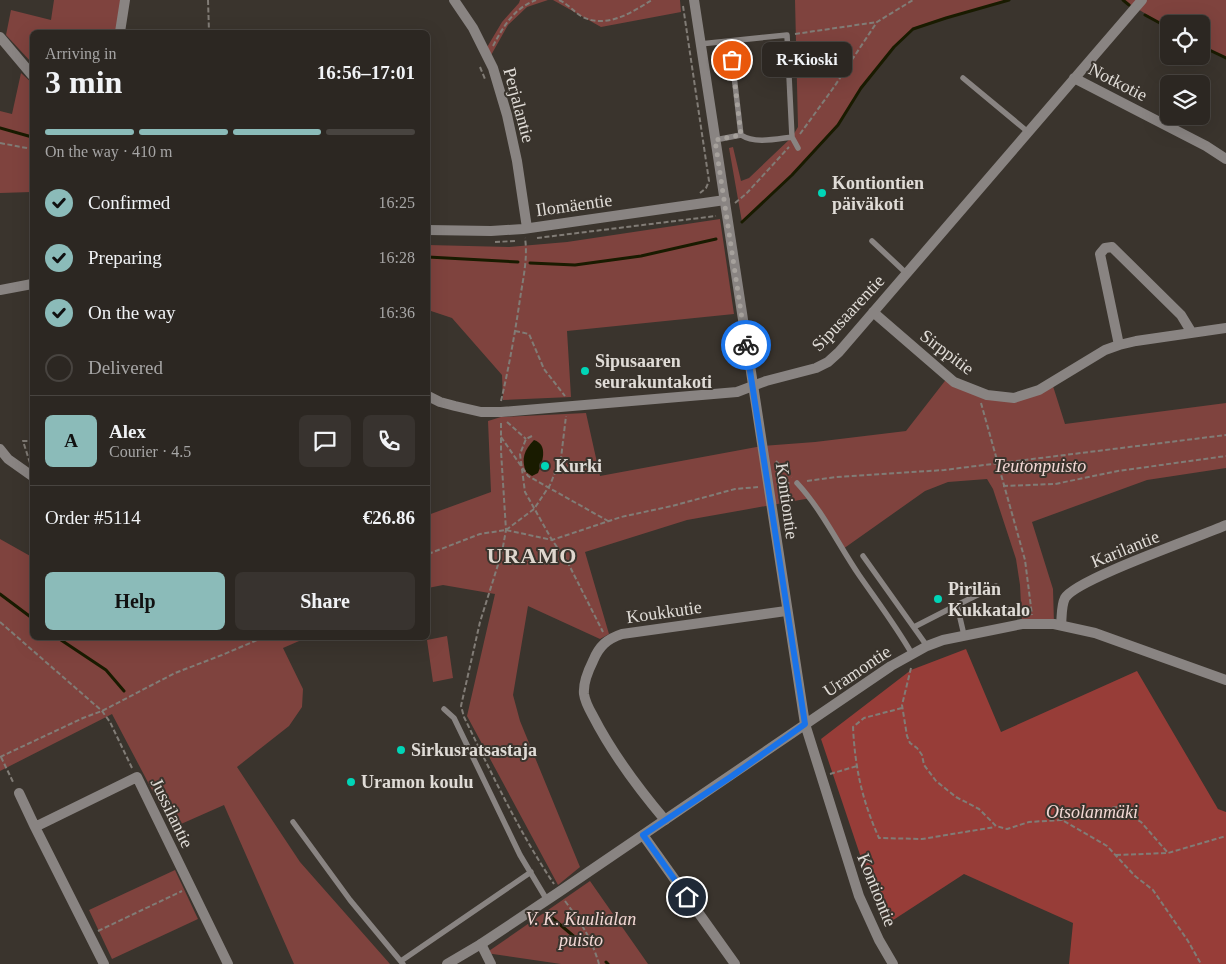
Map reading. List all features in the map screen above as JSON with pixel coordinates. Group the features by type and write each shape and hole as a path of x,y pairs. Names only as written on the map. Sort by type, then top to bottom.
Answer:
{"street":[{"path":"120,30 125,0"},
{"name":"Perjalantie","path":"454,0 473,28 493,68 507,115 517,161 525,228"},
{"name":"Kontiontie","path":"694,0 715,140 728,202 752,387 805,724 859,896 879,940 893,964"},
{"name":"Sipusaarentie","path":"430,397 455,406 501,415 737,392 766,381 816,368 828,362 839,352 1142,0"},
{"path":"0,37 30,72"},
{"name":"Notkotie","path":"1074,78 1226,158"},
{"name":"Ilomäentie","path":"430,230 491,231 525,228 701,203 728,202"},
{"path":"1118,345 1100,254 1105,248 1112,247 1181,315 1192,333"},
{"path":"0,290 30,284"},
{"name":"Sirppitie","path":"872,312 954,382 977,392 1014,398 1026,395 1052,383 1105,350 1118,345 1226,328"},
{"path":"0,449 8,459 30,474"},
{"name":"Karilantie","path":"1061,625 1065,598 1078,587 1109,572 1226,525"},
{"name":"Koukkutie","path":"665,820 643,794 601,732 585,701 584,692 588,672 598,650 607,641 622,634 786,610"},
{"name":"Uramontie","path":"447,964 481,944 559,892 891,666 912,659 927,646 943,640 1022,624 1061,625 1095,633 1226,680"},
{"name":"Jussilantie","path":"35,827 137,777 228,964"},
{"path":"19,793 104,964"},
{"path":"643,835 735,964"},
{"path":"481,944 491,964"}],"lane":[{"path":"700,44 787,35 793,139 798,148"},
{"path":"730,42 741,135"},
{"path":"963,78 1028,132"},
{"path":"715,140 741,135 748,140 793,139"},
{"path":"872,241 906,273"},
{"path":"797,483 811,498 900,634 912,659"},
{"path":"863,556 927,646"},
{"path":"914,627 996,586"},
{"path":"957,605 964,635"},
{"path":"444,709 454,718 511,838 547,900"},
{"path":"293,822 350,900 402,962 531,872"}],"path":[{"path":"208,0 209,30"},
{"path":"487,56 506,23 527,3 536,0"},
{"path":"559,0 582,16 596,21 614,20 625,16 652,0"},
{"path":"683,0 709,181 706,188 700,192 703,218"},
{"path":"787,35 877,22 913,0"},
{"path":"728,202 746,194 793,139 834,87 877,22"},
{"path":"477,60 487,85"},
{"path":"0,143 30,149"},
{"path":"525,228 526,252 515,330 501,402 506,530 502,552 480,622 461,706 464,717 506,803 537,859 586,930 599,964"},
{"path":"506,530 534,509 548,488 561,458 566,408 566,397 544,369 530,334 515,330"},
{"path":"977,392 1025,560 1033,624"},
{"path":"501,415 526,439"},
{"path":"430,553 480,534 506,530 552,540 609,522 735,490 768,485 836,477 944,470 1226,435"},
{"path":"532,436 526,439 520,454 526,492 552,540 567,561 607,641"},
{"path":"501,437 528,476 609,522"},
{"path":"30,441 23,441 30,460 30,474"},
{"path":"1003,486 1055,484 1135,468 1226,456"},
{"path":"771,457 797,483"},
{"path":"0,622 102,711 110,722 137,777"},
{"path":"19,793 0,757 102,711 175,673 257,640"},
{"path":"912,659 904,689 902,708 910,743 922,755 924,765 936,781 956,796 979,809 997,826"},
{"path":"902,708 864,718 853,726 861,790 879,838 922,839 997,826 1007,828 1029,822 1062,820 1107,846 1135,876 1153,890 1188,940 1201,964"},
{"path":"830,774 857,766"},
{"path":"1062,820 1068,814 1117,807 1142,822 1168,853"},
{"path":"1116,855 1168,853 1226,836"},
{"path":"90,935 190,886"}],"green space":[{"path":"54,0 121,0 116,30 30,30 30,61 6,35 11,10 51,20"},
{"path":"520,0 548,0 527,7 508,25 490,57 486,49 502,22"},
{"path":"553,0 680,0 681,12 601,27"},
{"path":"795,0 1009,0 913,29 894,47 861,88 838,125 792,175 742,222 729,148 733,147 741,181 749,178 792,137 798,127"},
{"path":"1123,0 1226,0 1226,58 1210,50 1210,15 1160,15 1160,23"},
{"path":"21,73 30,81 30,192 0,193 0,111 12,114"},
{"path":"720,219 734,314 567,331 571,397 503,400 502,375 452,318 430,311 430,245 509,247 567,242"},
{"name":"Teutonpuisto","path":"948,377 1001,397 1052,383 1065,424 1226,403 1226,468 1147,480 1032,522 1053,589 1054,624 1022,624 1020,585 1016,559 993,489 987,479 948,482 925,491 843,549 811,498 687,520 585,552 609,634 600,639 528,606 513,695 520,721 580,867 558,885 467,716 495,594 443,585 430,588 430,514 491,492 488,421 501,417 586,413 600,476 762,446 815,442 906,431"},
{"path":"0,539 30,556 30,640 301,640 283,648 303,689 302,707 289,726 237,767 300,862 390,964 294,964 224,805 172,828 112,714 0,771"},
{"path":"447,636 453,678 433,682 427,640"},
{"name":"Otsolanmäki","path":"966,649 1001,732 1137,671 1218,809 1226,812 1226,964 1069,964 1073,923 964,874 884,926 821,739 911,670"},
{"path":"175,870 198,919 112,959 89,910"},
{"name":"V. K. Kuulialan puisto","path":"590,881 648,964 561,964 486,953"}],"shaded area":[{"path":"534,440 542,446 543,455 538,473 532,476 526,472 524,459 528,447"}],"waterway":[{"path":"742,222 792,175 838,125 861,88 894,47 913,29 1009,0"},
{"path":"1123,0 1129,5"},
{"path":"1145,15 1160,23"},
{"path":"1210,50 1226,58"},
{"path":"0,128 30,136"},
{"path":"530,263 575,265 641,256 716,239"},
{"path":"430,257 518,262"},
{"path":"0,594 30,616"},
{"path":"61,640 106,670 124,691"},
{"path":"550,916 584,945"}],"way so far":[{"path":"732,60 741,135 715,140 746,345"}],"place":[{"name":"R-Kioski","path":"732,60"},
{"name":"Kontiontien päiväkoti","path":"822,193"},
{"name":"Sipusaaren seurakuntakoti","path":"585,371"},
{"name":"Kurki","path":"545,466"},
{"name":"Pirilän Kukkatalo","path":"938,599"},
{"name":"Sirkusratsastaja","path":"401,750"},
{"name":"Uramon koulu","path":"351,782"}],"district":[{"name":"URAMO","path":"532,555"}],"route":[{"path":"687,897 643,835 732,776 805,724 746,345"}]}
